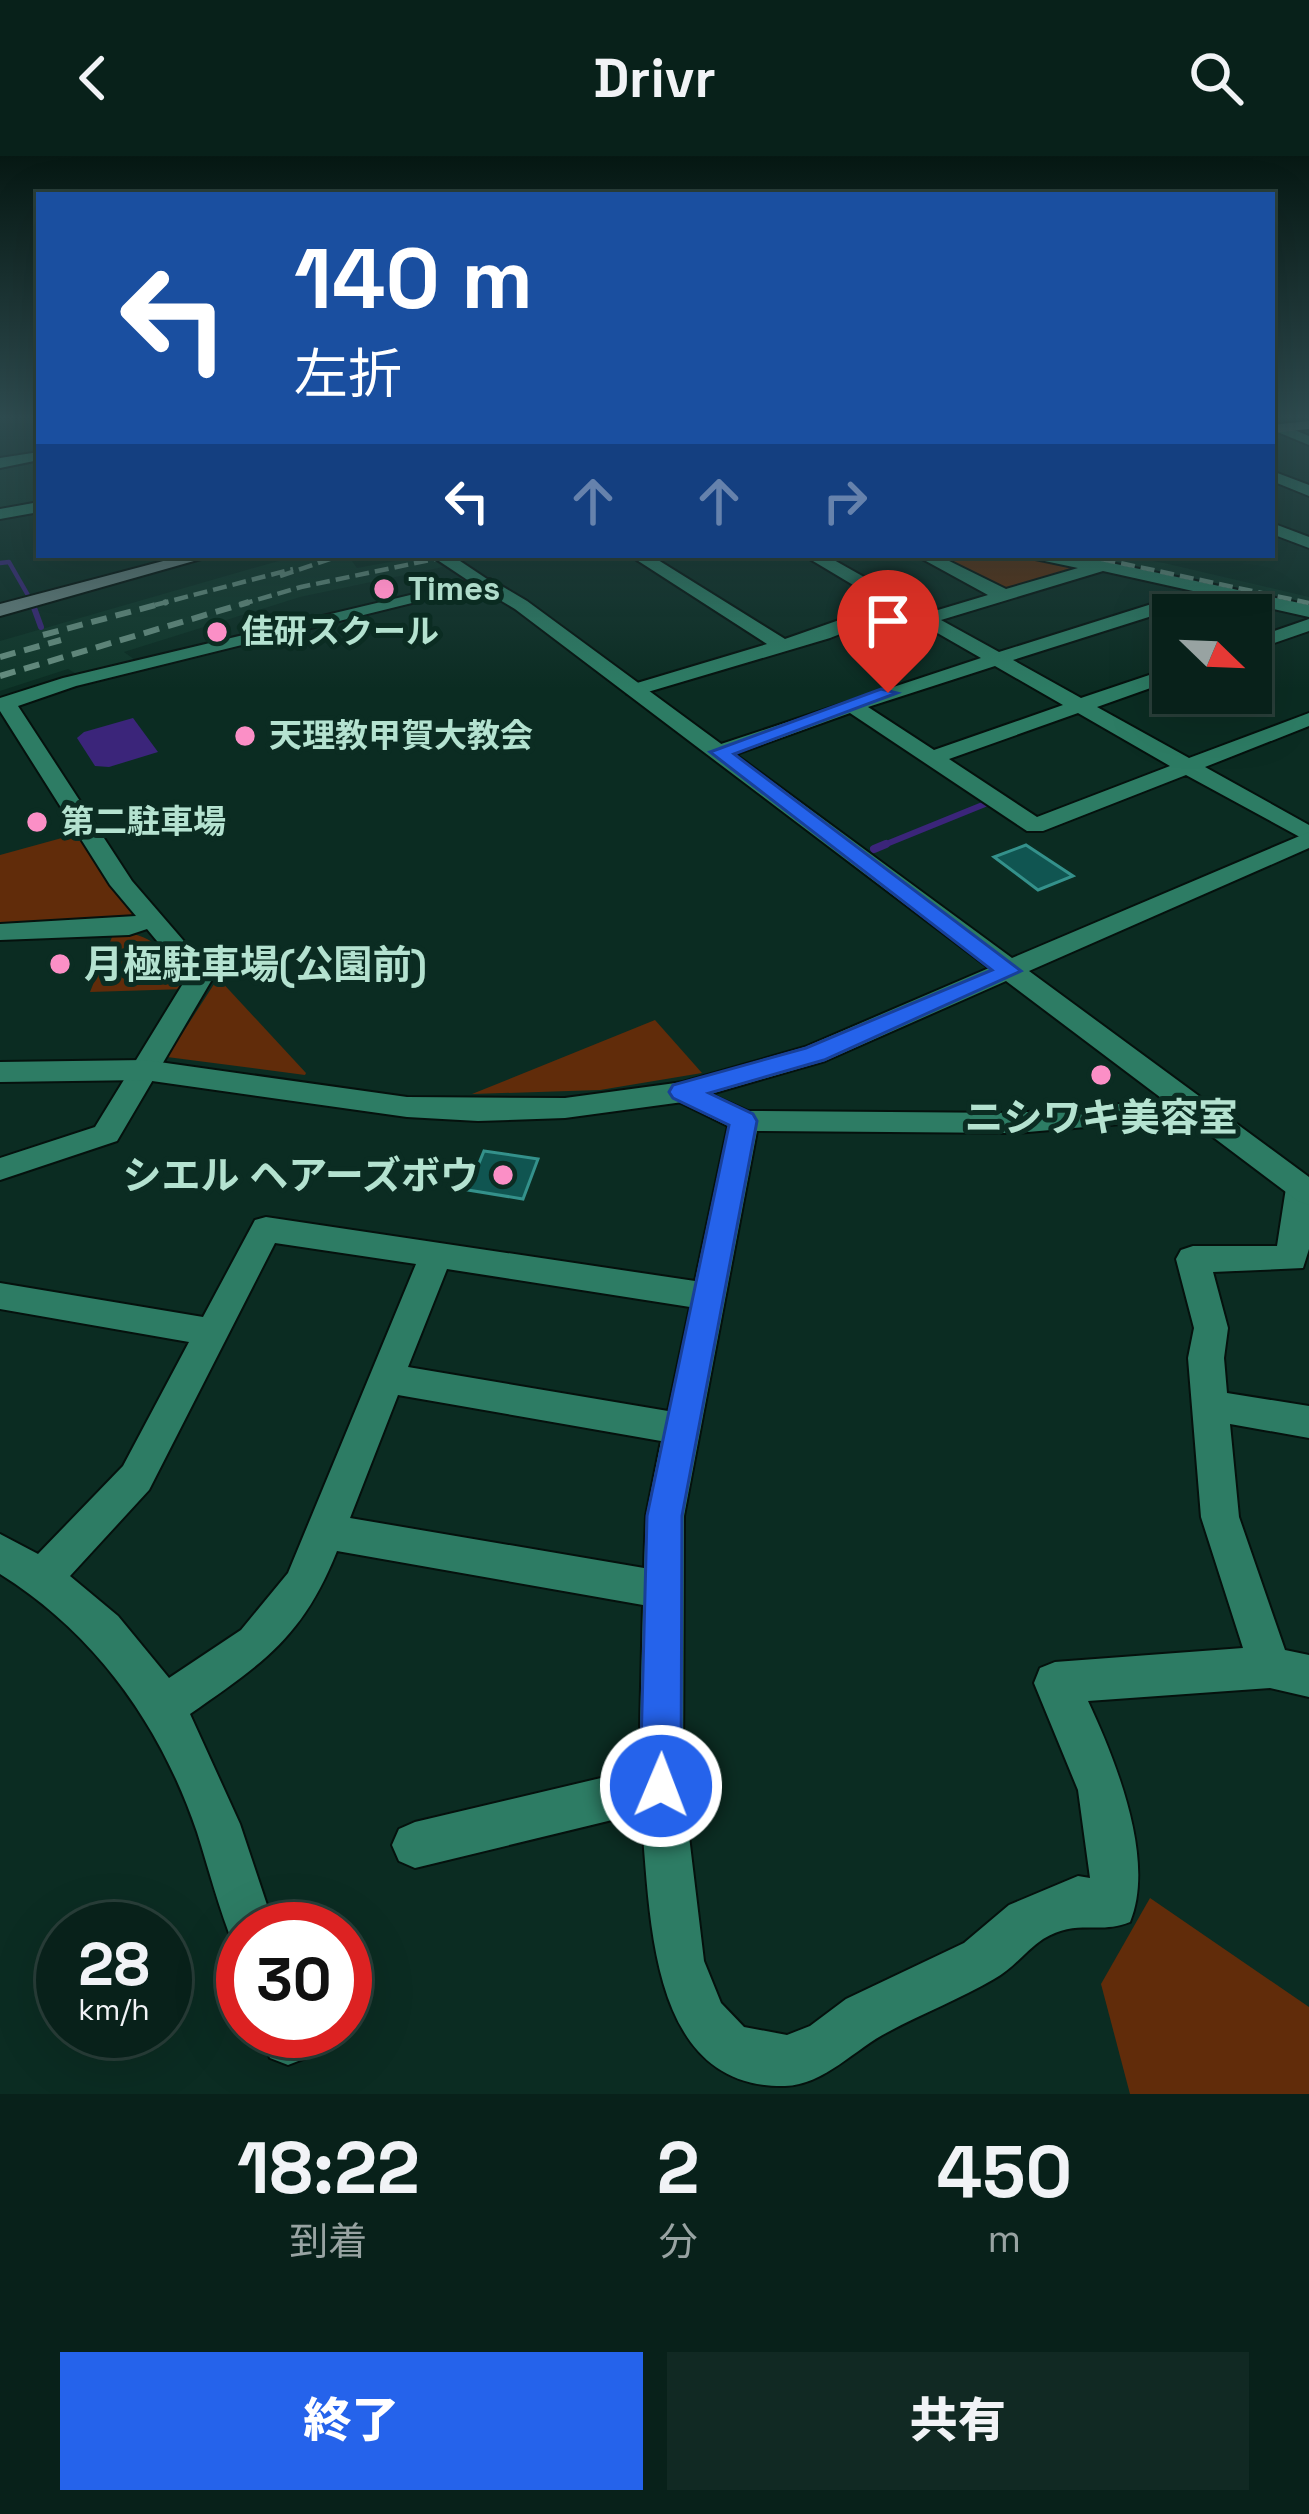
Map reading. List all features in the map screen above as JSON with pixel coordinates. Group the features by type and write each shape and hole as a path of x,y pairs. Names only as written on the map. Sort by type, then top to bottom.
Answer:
{"main road":[{"path":"3,605 194,558"}],"street":[{"path":"0,514 31,508"},
{"path":"1275,529 1309,543"},
{"path":"444,558 720,752 1190,1108 1306,1190 1291,1259 1193,1259 1210,1328 1206,1358 1220,1517 1289,1672 1055,1683 1093,1761 1116,1857 1113,1905 1078,1900 1025,1922 981,1960 864,2018 827,2045 787,2060 730,2050 703,2020 680,1960 661,1786 665,1516 744,1121"},
{"path":"643,558 783,646"},
{"path":"817,558 1309,837"},
{"path":"930,558 1003,595"},
{"path":"1046,558 1219,589 1309,611"},
{"path":"1176,562 1309,594"},
{"path":"926,619 1102,566"},
{"path":"0,1169 106,1134 201,976 122,885 3,704 93,676 484,583"},
{"path":"720,752 995,658 1219,589"},
{"path":"634,690 783,646 901,604"},
{"path":"1272,638 1309,625"},
{"path":"932,758 1152,680"},
{"path":"852,705 1035,826 1309,719"},
{"path":"0,1072 146,1070 445,1110 565,1108 683,1092 815,1054 1309,837"},
{"path":"0,932 129,927 150,920"},
{"path":"683,1092 744,1121 1016,1123 1190,1108"},
{"path":"42,1579 136,1478 266,1229 710,1297"},
{"path":"164,1706 256,1644 303,1585 436,1255"},
{"path":"0,1297 211,1332"},
{"path":"385,1378 683,1429"},
{"path":"1210,1405 1309,1422"},
{"path":"324,1531 664,1590"},
{"path":"0,1552 42,1579 103,1630 164,1706 217,1824 242,1902"},
{"path":"415,1845 661,1786"}],"shaded area":[{"path":"289,558 360,558 352,561 357,568 431,558 443,567 300,597 124,652 138,662 80,676 68,669 0,691 0,641"},
{"path":"941,558 1025,558 1085,567 1008,589"},
{"path":"1061,558 1138,558 1164,563 1309,597 1309,607 1272,598 1272,594"},
{"path":"133,718 158,752 109,767 95,766 77,738"},
{"path":"80,833 138,915 129,922 0,925 0,855"},
{"path":"114,932 155,944 187,977 186,989 90,992"},
{"path":"218,978 306,1073 305,1075 167,1057"},
{"path":"655,1020 702,1073 600,1090 472,1094"},
{"path":"1150,1898 1309,2007 1309,2094 1130,2094 1101,1984"}],"building":[{"path":"1026,845 1073,876 1038,890 994,857"},
{"name":"シエル ヘアーズボウ","path":"484,1151 538,1159 523,1199 468,1190"}],"waterway":[{"path":"0,563 9,562 29,597"},
{"path":"33,605 41,627"},
{"path":"879,847 985,804"},
{"path":"874,849 886,844"}],"railway":[{"path":"280,576 333,558"},
{"path":"239,605 440,558"},
{"path":"1096,558 1309,603"},
{"path":"155,605 293,569"},
{"path":"43,635 167,602"},
{"path":"0,676 249,602"},
{"path":"0,657 61,640"}],"place":[{"name":"Times","path":"384,589"},
{"name":"佳研スクール","path":"217,632"},
{"name":"天理教甲賀大教会","path":"245,736"},
{"name":"第二駐車場","path":"37,822"},
{"name":"月極駐車場(公園前)","path":"60,964"},
{"name":"ニシワキ美容室","path":"1101,1075"},
{"name":"シエル ヘアーズボウ","path":"503,1175"}],"route":[{"path":"661,1786 665,1516 744,1121 683,1092 815,1054 1009,971 720,752 888,693"}]}
